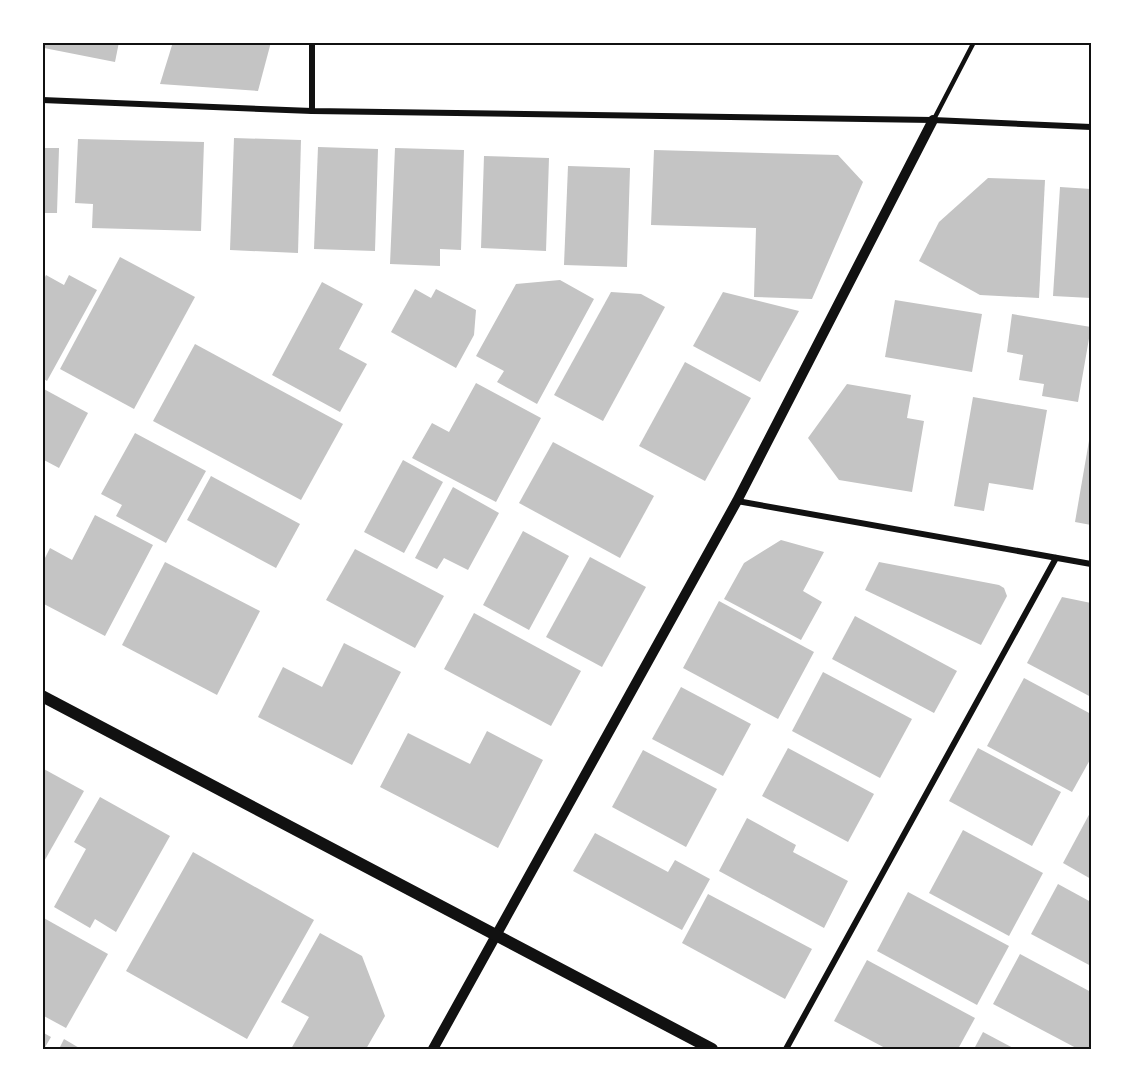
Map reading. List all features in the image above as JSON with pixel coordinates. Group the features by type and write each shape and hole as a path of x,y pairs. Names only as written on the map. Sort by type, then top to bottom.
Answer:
{"main road":[{"path":"42,696 712,1049"}],"street":[{"path":"312,42 312,111"},
{"path":"42,100 312,111 933,120 1091,128"},
{"path":"434,1049 737,501 933,120"},
{"path":"737,501 1091,564"},
{"path":"786,1049 1056,558"}],"lane":[{"path":"933,120 975,42"}],"building":[{"path":"45,42 119,42 115,62 44,48"},
{"path":"173,42 271,42 258,91 160,84"},
{"path":"234,138 301,140 298,253 230,250"},
{"path":"78,139 204,142 201,231 92,228 93,204 75,203"},
{"path":"318,147 378,149 375,251 314,249"},
{"path":"42,148 59,148 57,213 42,213"},
{"path":"395,148 464,150 461,250 440,249 440,266 390,264"},
{"path":"654,150 838,155 863,182 812,299 754,297 756,228 651,225"},
{"path":"484,156 549,158 546,251 481,248"},
{"path":"568,166 630,168 627,267 564,265"},
{"path":"988,178 1045,180 1039,298 980,295 919,261 939,222"},
{"path":"1060,187 1091,189 1091,298 1053,296"},
{"path":"120,257 195,297 134,409 60,369"},
{"path":"46,275 64,285 69,275 97,290 47,381 42,378 42,283"},
{"path":"560,280 594,299 537,404 497,382 504,371 476,356 516,284"},
{"path":"322,282 363,304 339,349 367,364 340,412 272,375"},
{"path":"415,289 431,298 436,289 476,310 474,335 456,368 391,332"},
{"path":"611,292 641,294 665,307 603,421 554,395"},
{"path":"723,292 799,311 760,382 693,346"},
{"path":"895,300 982,314 972,372 885,357"},
{"path":"1012,314 1091,327 1078,402 1042,396 1044,384 1019,380 1023,355 1007,352"},
{"path":"195,344 343,424 301,500 153,421"},
{"path":"685,362 751,398 705,481 639,446"},
{"path":"476,383 541,418 496,502 412,458 432,423 449,432"},
{"path":"847,384 911,395 907,418 924,421 912,492 839,480 808,438"},
{"path":"42,388 88,413 59,468 42,459"},
{"path":"973,397 1047,410 1033,490 989,483 984,511 954,506"},
{"path":"135,433 206,471 166,543 116,516 122,505 101,494"},
{"path":"1091,435 1091,525 1075,522"},
{"path":"553,442 654,496 620,558 519,503"},
{"path":"403,460 443,482 404,553 364,532"},
{"path":"211,476 300,524 276,568 187,520"},
{"path":"453,487 499,513 468,570 444,558 437,569 415,558"},
{"path":"95,515 153,545 105,636 42,603 42,564 50,548 72,560"},
{"path":"523,531 569,556 529,630 483,605"},
{"path":"781,540 824,552 803,591 822,602 801,640 724,599 744,563"},
{"path":"355,549 444,596 415,648 326,600"},
{"path":"590,557 646,587 602,667 546,637"},
{"path":"165,562 260,611 217,695 122,645"},
{"path":"879,562 999,585 1004,588 1007,596 981,645 865,590"},
{"path":"1062,597 1091,603 1091,697 1027,663"},
{"path":"719,601 814,652 778,719 683,668"},
{"path":"474,613 581,671 551,726 444,669"},
{"path":"855,616 957,671 934,713 832,659"},
{"path":"344,643 401,672 352,765 258,717 283,667 322,687"},
{"path":"823,672 912,719 880,778 792,731"},
{"path":"1024,678 1091,714 1091,758 1072,792 987,746"},
{"path":"681,687 751,724 723,776 652,739"},
{"path":"487,731 543,760 498,848 380,787 408,733 470,764"},
{"path":"788,748 874,794 848,842 762,796"},
{"path":"978,748 1061,792 1032,846 949,801"},
{"path":"643,750 717,789 686,847 612,807"},
{"path":"42,768 84,791 42,865"},
{"path":"100,797 170,836 116,932 95,919 90,928 54,907 86,849 74,842"},
{"path":"1091,811 1091,879 1063,863"},
{"path":"747,818 796,845 793,852 848,881 824,928 719,871"},
{"path":"963,830 1043,873 1009,936 929,893"},
{"path":"595,833 668,872 675,860 710,879 682,930 573,871"},
{"path":"193,852 314,920 247,1039 126,971"},
{"path":"1058,884 1091,902 1091,966 1031,934"},
{"path":"908,892 1009,946 977,1005 877,951"},
{"path":"708,894 812,949 785,999 682,943"},
{"path":"42,917 108,954 66,1028 42,1015"},
{"path":"320,933 362,956 385,1016 366,1049 291,1049 309,1017 281,1002"},
{"path":"1020,954 1091,992 1091,1049 1078,1049 993,1004"},
{"path":"867,960 975,1018 958,1049 887,1049 834,1021"},
{"path":"42,1032 51,1037 44,1049 42,1049"},
{"path":"983,1032 1015,1049 974,1049"},
{"path":"64,1039 81,1049 59,1049"}]}
